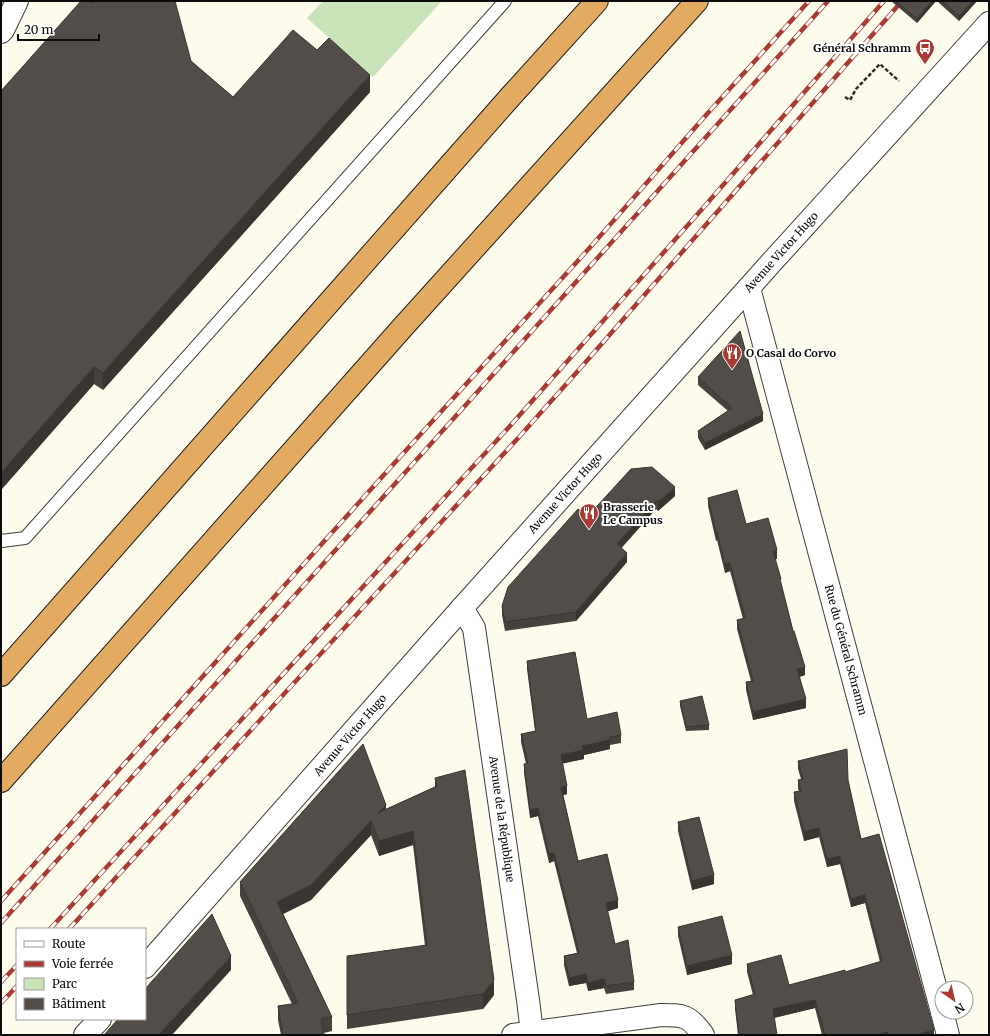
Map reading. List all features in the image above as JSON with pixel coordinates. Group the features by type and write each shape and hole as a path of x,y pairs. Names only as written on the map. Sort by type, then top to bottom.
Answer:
{"highway":[{"path":"1,675 511,96 597,1"},
{"path":"1,781 402,328 697,1"}],"street":[{"path":"1,32 4,30 17,1"},
{"name":"Avenue Victor Hugo","path":"146,967 462,608 989,22"},
{"name":"Rue du Général Schramm","path":"749,288 934,982"},
{"name":"Avenue de la République","path":"462,608 474,628 527,992 522,1034 661,1015 678,1015 687,1018 703,1035"},
{"path":"86,1035 99,1020"},
{"name":"Rue du Général Schramm","path":"944,1020 948,1035"}],"lane":[{"path":"1,540 25,538 505,1"}],"path":[{"path":"845,97 850,100 856,89 880,64 899,81"}],"green space":[{"path":"323,1 442,1 373,77 307,18"}],"building":[{"path":"81,1 91,1 93,3 95,1 175,1 191,61 233,97 293,30 317,50 329,38 370,75 103,373 94,367 1,473 1,91"},
{"path":"896,1 932,1 917,19"},
{"path":"942,1 973,1 959,16"},
{"path":"740,331 763,414 705,443 698,431 732,408 698,377"},
{"path":"652,467 675,487 658,502 656,501 617,544 627,553 576,612 505,622 502,606 508,587 578,509 587,517 631,469"},
{"path":"737,490 746,524 768,518 777,550 773,551 793,631 805,667 797,669 806,699 753,712 746,682 753,681 737,620 745,618 730,563 725,564 708,498"},
{"path":"575,652 587,719 617,712 621,735 610,737 610,740 582,746 584,750 561,755 567,786 561,787 578,861 607,854 618,900 606,903 615,944 628,940 634,982 606,986 604,979 588,983 586,974 569,978 564,956 579,953 554,853 549,854 538,808 530,810 524,764 528,763 521,734 536,731 527,661"},
{"path":"702,696 709,725 686,727 680,701"},
{"path":"363,744 386,805 378,813 437,786 435,778 465,770 494,980 483,994 347,1015 347,956 427,945 413,831 379,841 371,821 311,885 277,902 332,1017 321,1019 324,1035 283,1035 278,1006 298,1003 240,882"},
{"path":"847,749 848,780 861,839 879,834 934,1030 915,1035 888,1035 887,1032 876,1035 825,1035 815,1000 773,1009 777,1035 739,1035 735,1000 755,994 747,964 781,955 789,985 845,970 845,972 882,961 865,895 851,899 840,856 827,859 819,828 804,832 794,792 801,791 798,780 803,779 798,761"},
{"path":"699,817 714,875 692,881 678,822"},
{"path":"212,914 231,956 158,1035 104,1035 117,1020 146,1020 146,988"},
{"path":"722,916 732,955 687,966 678,927"}],"railway":[{"path":"1,901 594,243 707,114 809,1"},
{"path":"1,923 828,1"},
{"path":"51,928 510,426 884,1"},
{"path":"70,928 520,436 902,1"},
{"path":"1,982 16,966"},
{"path":"1,1003 16,987"}],"place":[{"name":"Général Schramm","path":"925,65"},
{"name":"O Casal do Corvo","path":"732,370"},
{"name":"Brasserie Le Campus","path":"589,530"}]}
